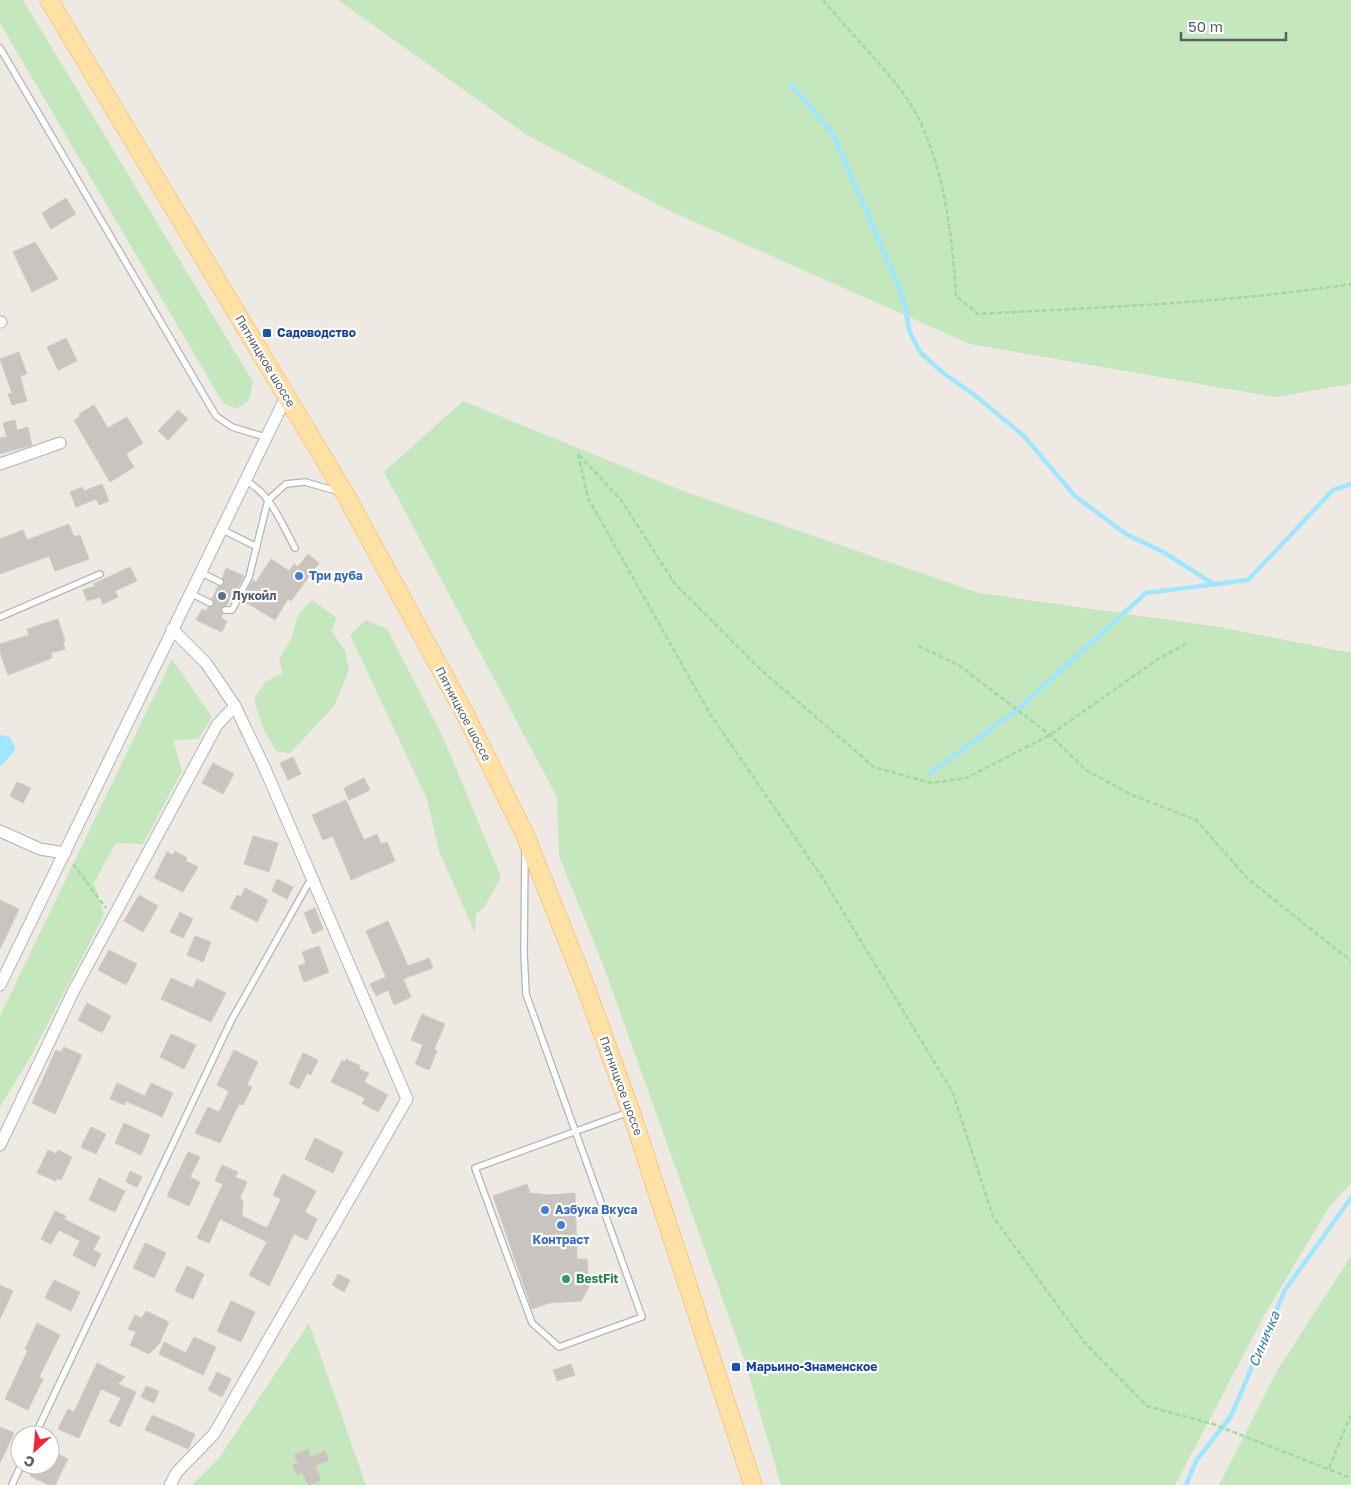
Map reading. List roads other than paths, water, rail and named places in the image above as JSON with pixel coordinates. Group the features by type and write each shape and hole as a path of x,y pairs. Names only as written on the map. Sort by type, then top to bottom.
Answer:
{"main road":[{"name":"Пятницкое шоссе","path":"50,0 345,494 465,714 525,835 583,980 631,1112 753,1485"}],"street":[{"path":"0,985 220,529 286,397"},
{"path":"0,464 60,443"},
{"path":"170,1485 177,1472 214,1434 407,1099 312,877 235,706 206,663 172,629"},
{"path":"0,1145 74,990 112,916 217,725 235,706"},
{"path":"0,831 40,848 65,852"}],"lane":[{"path":"0,48 216,416 232,427 265,437"},
{"path":"244,480 256,486 268,500 295,548"},
{"path":"225,610 232,610 249,577 268,500 286,484 305,482 345,494"},
{"path":"220,529 257,547"},
{"path":"200,572 220,582"},
{"path":"0,616 100,574"},
{"path":"234,589 241,592"},
{"path":"190,593 210,603"},
{"path":"525,835 524,954 526,994 576,1131 642,1317 559,1347 532,1324 475,1168 576,1131 631,1112"},
{"path":"40,1425 231,1021 312,877"}],"water":[{"path":"0,735 10,737 15,747 14,752 0,767"}],"waterway":[{"path":"791,85 833,134 902,294 910,333 920,352 942,372 973,394 1023,435 1075,496 1126,534 1165,553 1215,585"},
{"path":"929,774 1017,710 1146,593 1248,580 1333,490 1351,484"},
{"name":"Синичка","path":"1186,1485 1196,1461 1231,1416 1285,1290 1351,1198"}],"place":[{"name":"Садоводство","path":"267,333"},
{"name":"Три дуба","path":"299,576"},
{"name":"Лукойл","path":"222,596"},
{"name":"Азбука Вкуса","path":"545,1210"},
{"name":"Контраст","path":"561,1225"},
{"name":"BestFit","path":"566,1279"},
{"name":"Марьино-Знаменское","path":"736,1367"}]}
